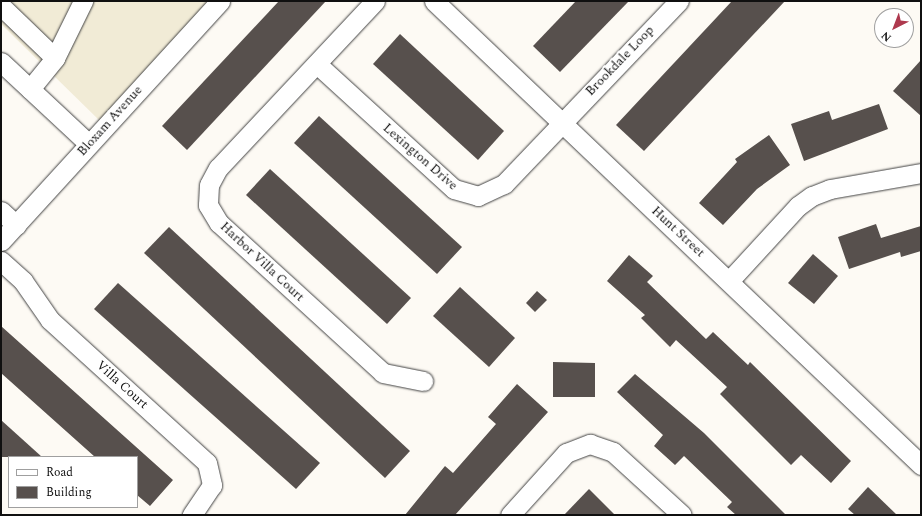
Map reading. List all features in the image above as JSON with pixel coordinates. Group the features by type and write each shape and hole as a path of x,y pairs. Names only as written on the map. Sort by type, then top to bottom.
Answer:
{"street":[{"path":"30,89 55,58 83,1"},
{"name":"Bloxam Avenue","path":"1,241 220,1"},
{"name":"Harbor Villa Court","path":"375,1 318,65 218,168 209,185 208,205 219,223 383,373 423,381"},
{"name":"Hunt Street","path":"434,1 730,281 921,465"},
{"name":"Brookdale Loop","path":"561,121 679,1"},
{"path":"1,6 55,58"},
{"path":"1,62 89,144"},
{"name":"Lexington Drive","path":"318,65 426,164 466,195 489,193 504,184 561,121"},
{"path":"730,281 798,206 812,196 830,190 921,173"},
{"path":"1,211 16,225"},
{"name":"Villa Court","path":"1,261 23,281 50,320 207,463 212,485 192,515"},
{"path":"510,515 566,453 590,444 613,452 682,515"}],"shaded area":[{"path":"1,1 209,1 100,121 1,24"}],"building":[{"path":"279,1 326,1 187,150 162,126"},
{"path":"576,1 629,1 560,72 533,46"},
{"path":"732,1 785,1 644,151 616,125"},
{"path":"400,34 504,131 478,160 373,64"},
{"path":"921,60 921,116 893,91"},
{"path":"879,104 888,129 804,161 791,124 829,111 832,120"},
{"path":"319,116 462,247 437,274 294,143"},
{"path":"769,135 790,165 757,189 723,225 699,203 737,162 735,159"},
{"path":"270,169 411,298 387,324 246,195"},
{"path":"876,224 881,238 921,226 921,251 901,257 900,252 849,269 838,237"},
{"path":"169,227 410,451 385,478 144,253"},
{"path":"813,254 838,276 814,304 788,283"},
{"path":"629,255 653,276 647,282 706,339 713,332 748,365 750,362 851,461 831,483 801,455 791,465 720,394 727,387 676,340 670,347 641,318 645,315 607,281"},
{"path":"118,283 320,463 296,489 94,309"},
{"path":"460,287 515,338 489,367 433,316"},
{"path":"537,291 547,300 535,312 526,303"},
{"path":"1,326 173,480 150,506 138,496 138,456 94,456 1,373"},
{"path":"553,362 595,363 595,397 553,397"},
{"path":"635,374 704,433 786,515 736,515 727,507 732,502 684,456 675,465 654,446 663,435 617,392"},
{"path":"517,384 548,412 455,515 405,515 445,466 453,473 496,424 488,417"},
{"path":"1,420 41,456 8,456 1,457"},
{"path":"868,487 897,515 855,515 848,509"},
{"path":"589,489 615,515 564,515"}]}
